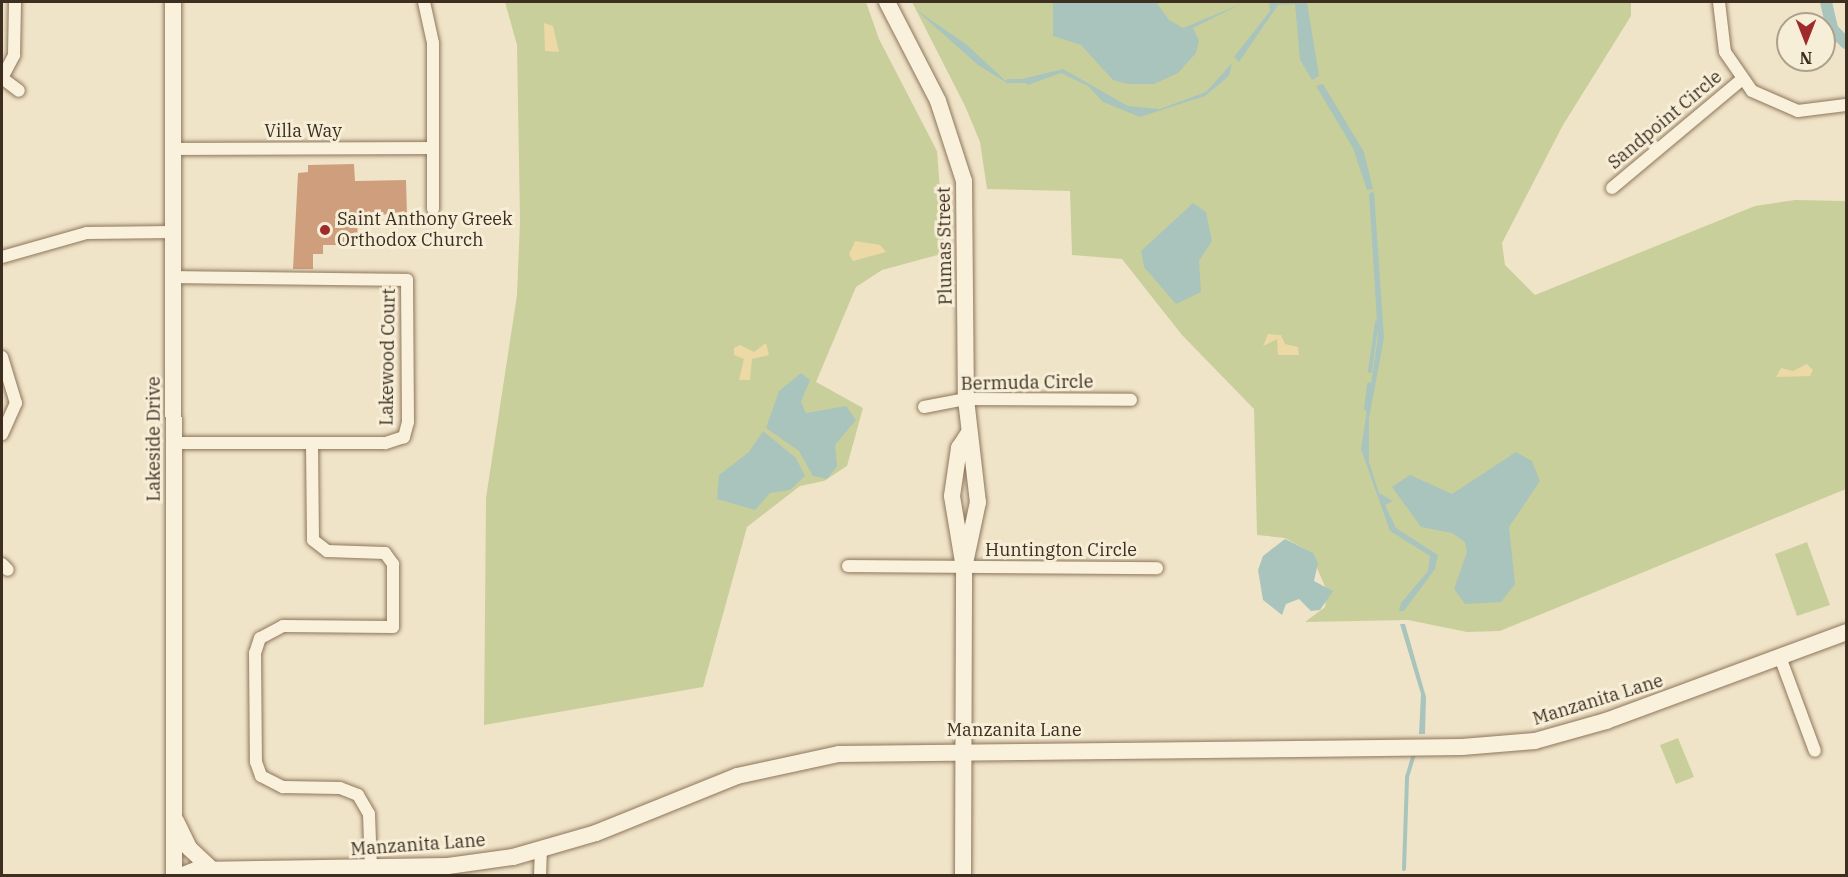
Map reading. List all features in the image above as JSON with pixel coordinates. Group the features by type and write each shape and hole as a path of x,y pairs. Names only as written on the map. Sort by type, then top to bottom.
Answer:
{"street":[{"path":"15,2 14,55 2,78 20,91"},
{"name":"Lakeside Drive","path":"173,2 174,876"},
{"path":"424,2 432,43 433,209"},
{"name":"Plumas Street","path":"887,2 938,102 960,159 967,223 966,399 968,434 978,502 964,568"},
{"path":"1719,2 1723,45 1741,80 1767,101 1790,110 1815,112 1846,105"},
{"name":"Sandpoint Circle","path":"1612,188 1741,80"},
{"name":"Villa Way","path":"173,149 433,148"},
{"path":"2,257 87,233 173,232"},
{"name":"Lakewood Court","path":"173,277 407,280 404,437 385,443 174,443"},
{"path":"2,357 16,397 13,416 2,434"},
{"name":"Bermuda Circle","path":"924,407 966,399 1131,400"},
{"name":"Plumas Street","path":"963,876 964,568 952,496 959,448 968,434"},
{"path":"312,444 313,540 327,551 385,553 393,564 393,627 283,626 260,638 255,653 256,762 261,776 283,788 340,788 358,795 369,814 371,869"},
{"name":"Huntington Circle","path":"849,566 1157,568"},
{"name":"Manzanita Lane","path":"181,876 213,870 448,866 541,850 785,763 867,751 1487,746 1559,735 1846,632"},
{"path":"1780,657 1815,751"},
{"path":"174,817 189,848 213,870"},
{"path":"540,876 541,850"}],"green space":[{"path":"505,2 866,2 879,39 937,151 945,253 882,270 856,287 816,382 863,408 847,466 824,481 800,486 747,527 703,687 484,725 486,498 517,295 520,221 517,45"},
{"path":"912,2 1631,2 1631,16 1563,125 1502,243 1505,265 1535,295 1755,206 1795,200 1846,201 1846,489 1500,631 1467,632 1408,620 1305,622 1325,607 1327,591 1310,552 1285,538 1257,535 1254,409 1182,335 1122,259 1072,255 1070,191 987,189 980,142 965,106"},
{"path":"1807,542 1830,605 1797,616 1775,554"},
{"path":"1678,738 1694,777 1676,784 1660,745"}],"sand":[{"path":"544,23 553,26 559,52 545,51"},
{"path":"855,241 880,245 886,252 853,261 849,254"},
{"path":"1268,334 1281,335 1285,344 1298,347 1299,355 1278,355 1277,339 1263,346"},
{"path":"766,343 769,355 752,359 750,380 739,380 744,359 734,355 734,348 740,345 754,352"},
{"path":"1807,364 1813,370 1810,376 1776,377 1781,368 1793,371"}],"water":[{"path":"1053,2 1156,2 1169,20 1183,28 1241,4 1193,28 1199,41 1196,53 1178,73 1154,84 1128,84 1113,80 1081,45 1053,36"},
{"path":"1269,2 1307,2 1319,76 1312,80 1300,60 1295,4 1278,5 1239,62 1234,57 1270,11"},
{"path":"915,9 967,45 1010,85 978,65"},
{"path":"1232,63 1229,76 1205,96 1140,117 1103,102 1088,86 1061,73 1028,85 1022,79 1063,69 1128,106 1160,109 1206,92"},
{"path":"1323,84 1364,152 1373,189 1367,190 1353,148 1316,86"},
{"path":"1374,191 1384,338 1369,418 1369,462 1379,493 1393,501 1385,505 1396,528 1438,555 1435,569 1404,611 1399,611 1401,603 1428,571 1430,556 1390,531 1361,449 1378,337 1369,194"},
{"path":"1193,203 1206,212 1212,241 1199,261 1201,292 1176,304 1144,267 1141,251"},
{"path":"801,373 810,380 801,402 806,413 846,406 856,420 835,445 837,466 827,479 813,476 799,451 766,428 779,391"},
{"path":"763,431 796,458 805,476 790,490 770,493 755,510 717,499 719,475 749,452"},
{"path":"1516,452 1532,461 1540,481 1509,527 1515,584 1501,602 1465,604 1454,589 1467,552 1465,542 1452,533 1421,527 1392,487 1410,475 1452,494"},
{"path":"1285,539 1313,553 1318,563 1314,581 1333,591 1320,610 1311,611 1299,599 1286,604 1282,615 1263,600 1258,570 1263,556"},
{"path":"1400,624 1405,624 1426,697 1425,734 1419,734 1421,694"}],"building":[{"name":"Saint Anthony Greek Orthodox Church","path":"354,164 355,181 406,180 407,214 357,215 358,245 323,245 323,254 313,254 313,269 293,269 298,173 308,172 308,165"}],"waterway":[{"path":"1826,2 1832,29 1846,43"},
{"path":"1008,81 1025,81"},
{"path":"1370,371 1377,322"},
{"path":"1366,409 1369,384"},
{"path":"1404,869 1407,777 1415,751"}],"place":[{"name":"Saint Anthony Greek Orthodox Church","path":"325,230"}]}
